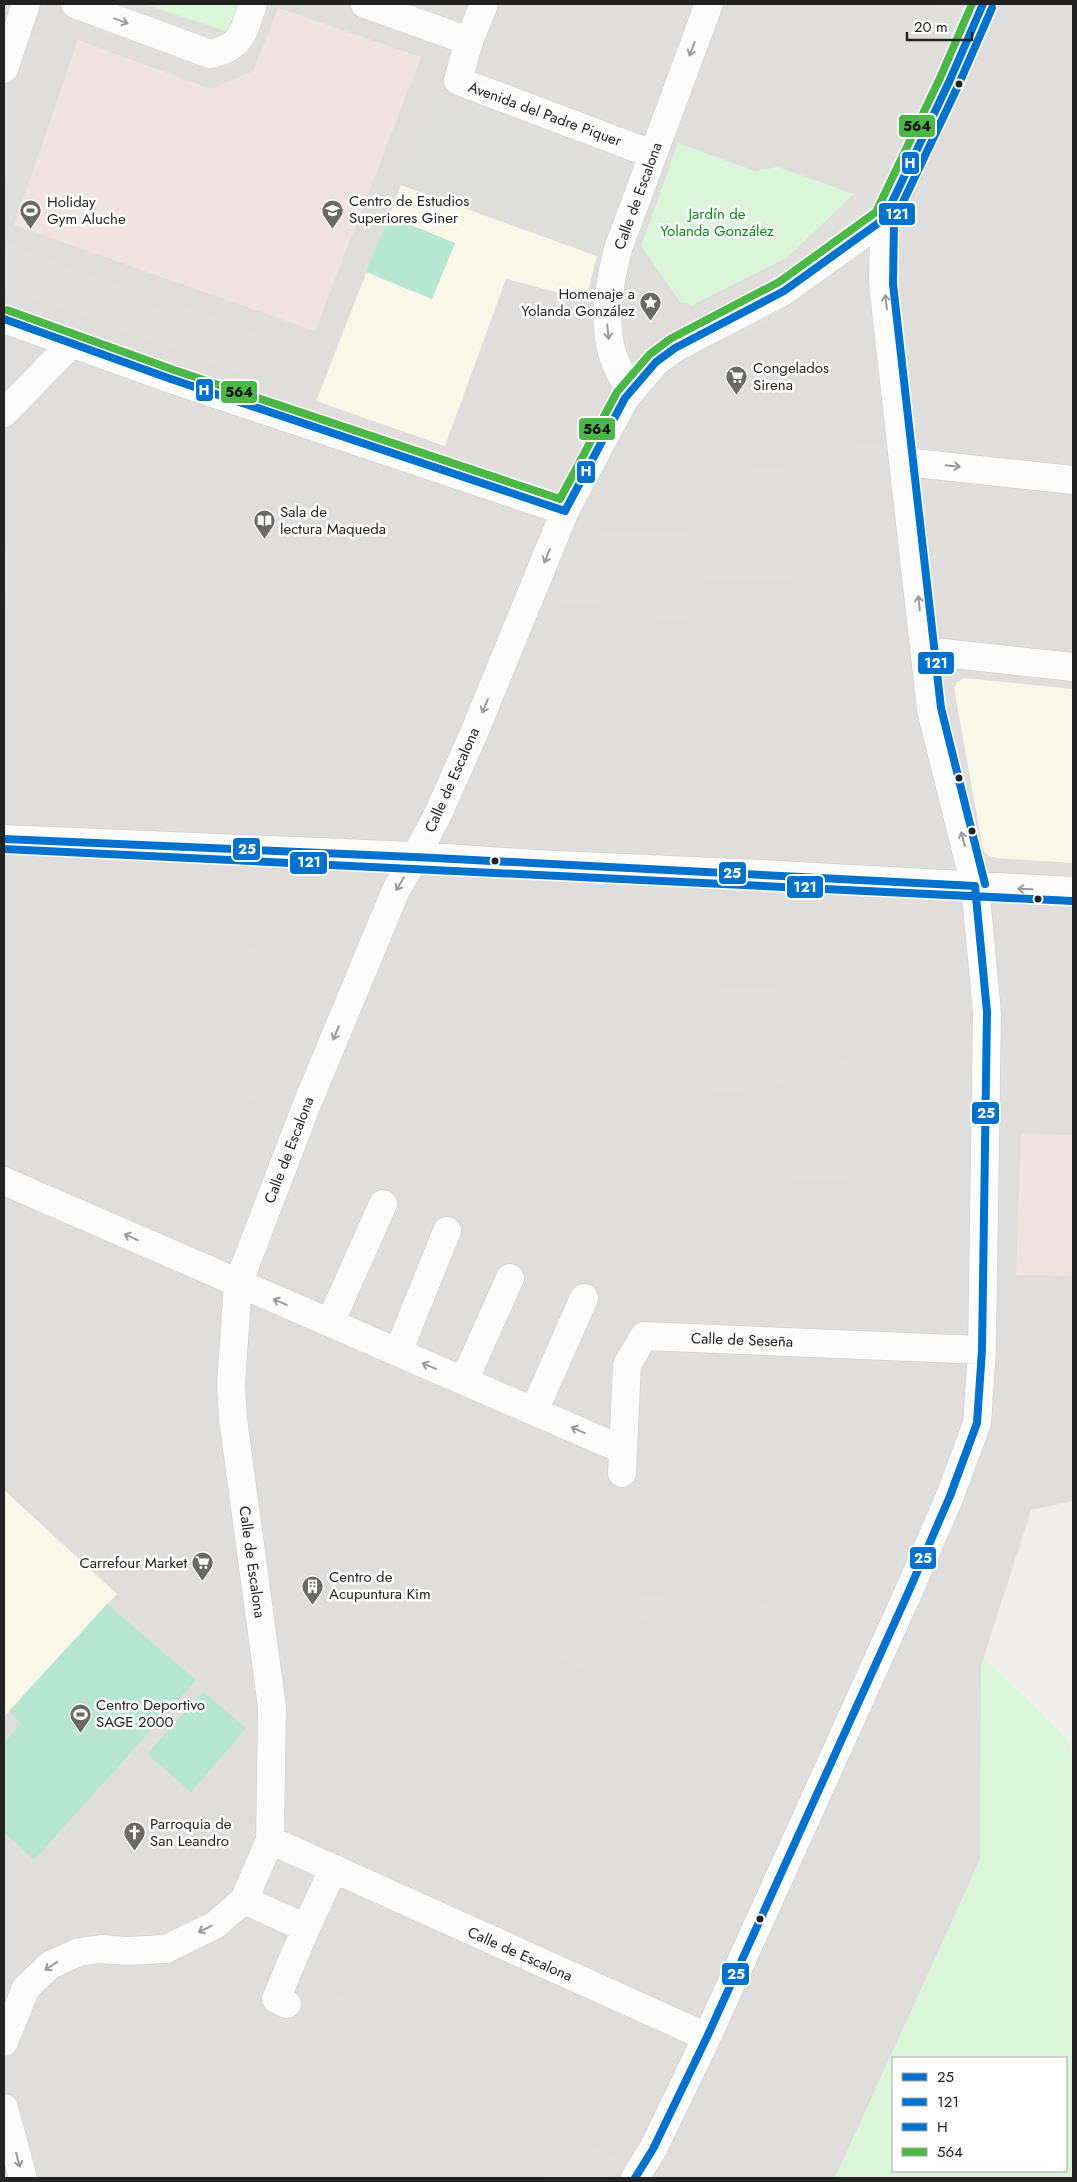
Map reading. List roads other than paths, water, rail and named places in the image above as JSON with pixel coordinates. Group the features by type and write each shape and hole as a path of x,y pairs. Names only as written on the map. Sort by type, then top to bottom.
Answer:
{"street":[{"path":"4,68 26,4"},
{"path":"75,4 210,54 228,50 240,38 253,4"},
{"path":"365,4 469,41"},
{"name":"Avenida del Padre Piquer","path":"484,4 469,41 458,81 652,154"},
{"name":"Calle de Escalona","path":"630,391 613,358 607,332 609,288 618,249 709,4"},
{"path":"635,2178 654,2149 707,2037 908,1594 950,1496 977,1423 982,1350 987,1012 975,886 931,710 905,462 883,284 884,218 949,82 983,4"},
{"name":"Calle de Escalona","path":"4,2042 26,1988 50,1965 80,1952 87,1951 166,1949 215,1925 244,1900 270,1840 272,1707 232,1411 231,1385 238,1284 307,1104 396,890 416,856 474,733 566,511 630,391 656,362 674,348 784,292 884,218"},
{"path":"4,319 171,379 566,511"},
{"path":"4,413 71,344"},
{"path":"905,462 1073,480"},
{"path":"924,652 1073,667"},
{"path":"4,839 416,856 536,864 1073,891"},
{"path":"4,1181 534,1411 584,1298"},
{"path":"330,1323 383,1204"},
{"path":"398,1352 447,1231"},
{"path":"464,1381 510,1278"},
{"name":"Calle de Seseña","path":"534,1411 622,1462 628,1366 644,1336 982,1350"},
{"name":"Calle de Escalona","path":"270,1840 707,2037"},
{"path":"287,2004 276,1998 333,1870"},
{"path":"244,1900 306,1928"},
{"path":"4,2108 23,2178"}],"place":[{"name":"Centro de Estudios Superiores Giner","path":"333,229"},
{"name":"Holiday Gym Aluche","path":"31,230"},
{"name":"Homenaje a Yolanda González","path":"651,322"},
{"name":"Congelados Sirena","path":"737,396"},
{"name":"Sala de lectura Maqueda","path":"264,540"},
{"name":"Carrefour Market","path":"203,1582"},
{"name":"Centro de Acupuntura Kim","path":"313,1605"},
{"name":"Centro Deportivo SAGE 2000","path":"80,1733"},
{"name":"Parroquia de San Leandro","path":"134,1852"}],"park label":[{"name":"Jardín de Yolanda González","path":"717,222"}]}
